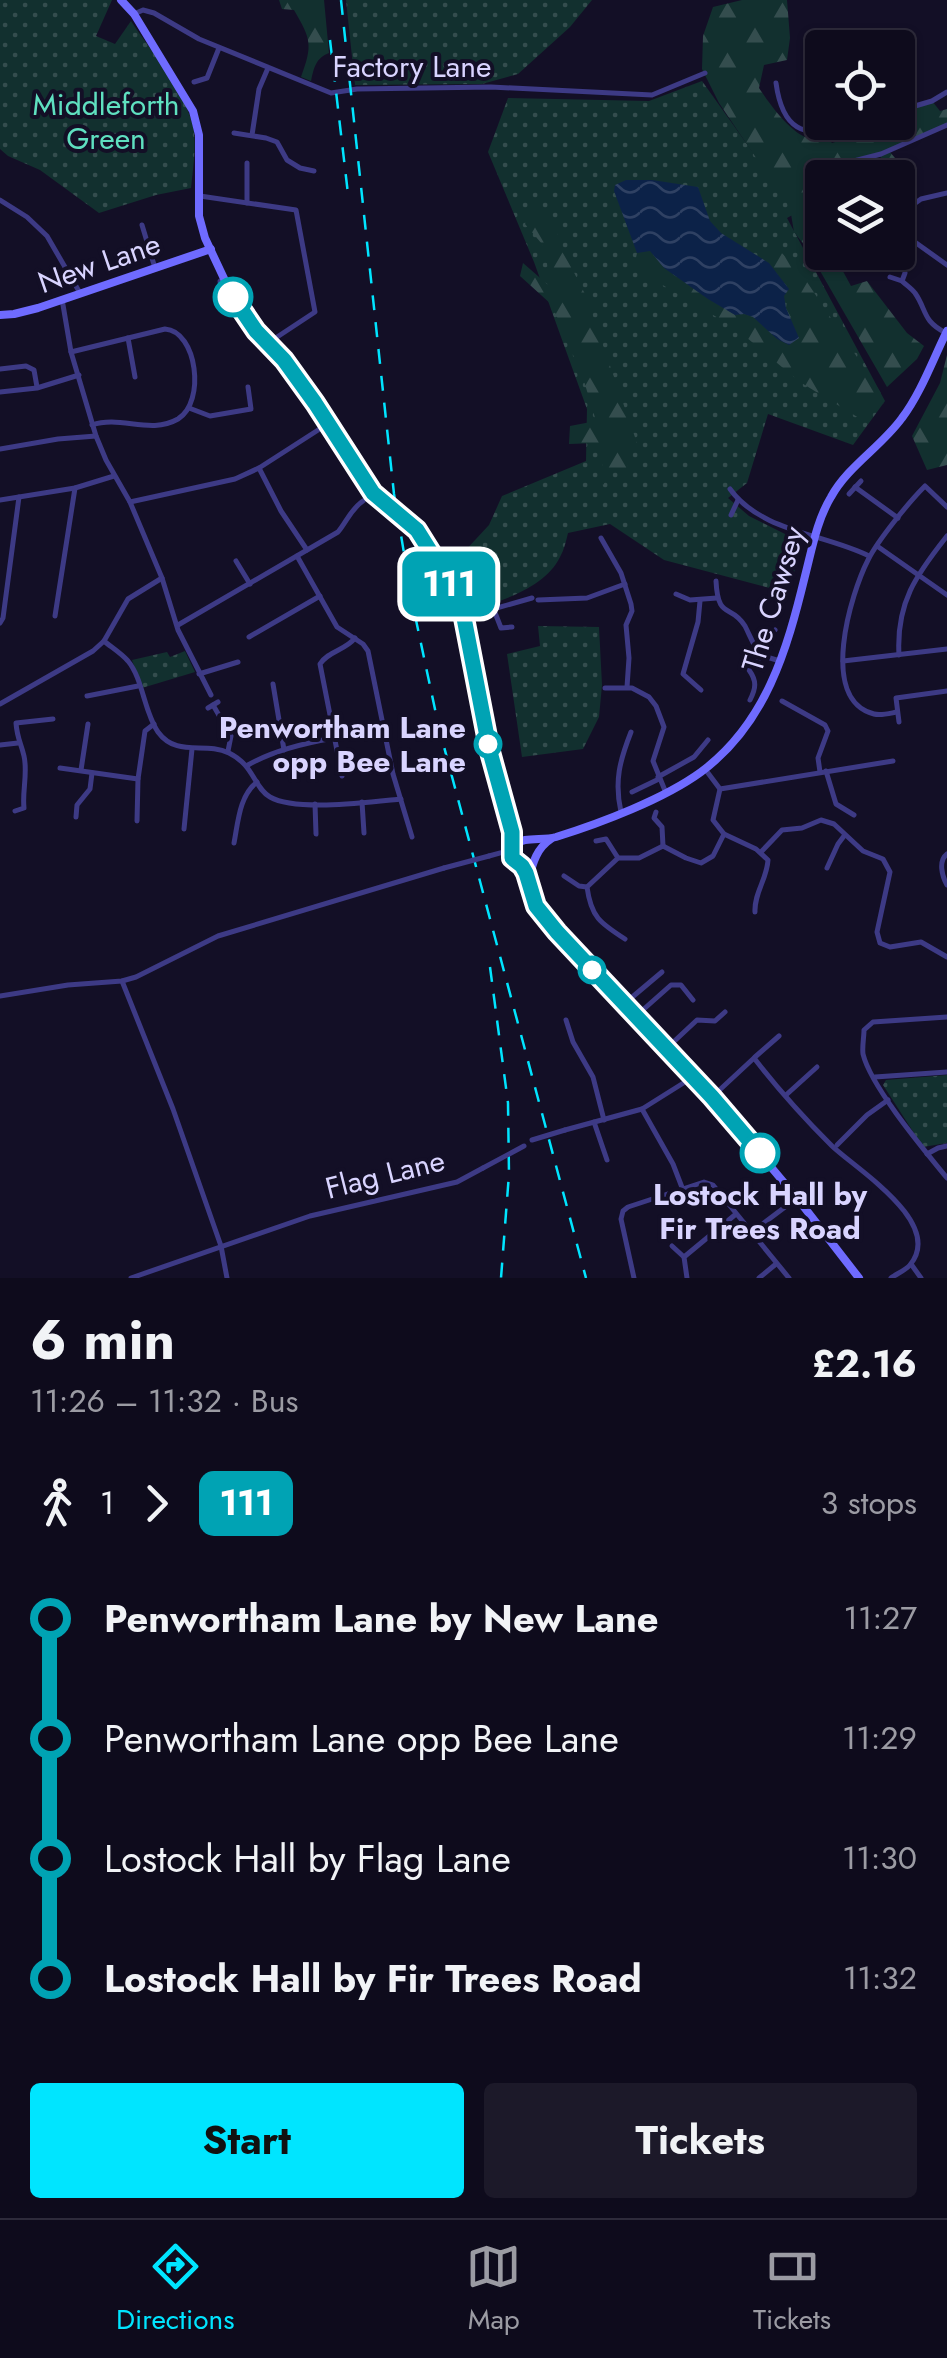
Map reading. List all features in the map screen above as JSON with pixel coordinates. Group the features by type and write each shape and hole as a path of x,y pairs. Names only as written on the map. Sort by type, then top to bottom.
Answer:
{"main road":[{"path":"121,0 134,14 194,112 198,126 197,195 201,227 240,308 284,360 373,493 421,535 464,618 490,752 518,844 514,861 522,866 536,906 624,1004 714,1095 859,1278"},
{"name":"New Lane","path":"0,315 62,299 210,249"},
{"name":"The Cawsey","path":"518,844 553,838 666,794 705,769 747,726 782,661 823,511 841,481 891,431 912,402 946,332"},
{"name":"The Cawsey","path":"535,858 541,846 553,838"},
{"path":"518,844 534,845 535,858 528,882"},
{"path":"522,866 535,858"}],"street":[{"name":"Factory Lane","path":"134,14 148,10 178,29 331,93 357,88 491,87 652,95 705,73"},
{"path":"194,82 207,78 220,48"},
{"path":"252,136 268,68"},
{"path":"776,83 778,104 797,128 805,130"},
{"path":"915,106 947,92"},
{"path":"858,160 947,125"},
{"path":"234,134 276,142 287,160 314,171"},
{"path":"247,164 247,203"},
{"path":"915,203 920,198 947,193"},
{"path":"197,195 296,210 316,309 268,343"},
{"path":"0,200 47,236 80,293"},
{"path":"142,225 155,268"},
{"path":"915,242 947,265"},
{"path":"902,281 905,273"},
{"path":"890,278 902,281 917,295 926,317 946,332"},
{"path":"917,295 928,292"},
{"path":"62,299 71,352 96,436 130,502 162,578 178,630 211,696"},
{"path":"71,352 165,329 181,334 187,344 195,396 181,417 159,425 109,421 92,424"},
{"path":"128,338 136,377"},
{"path":"0,370 26,366 34,370 37,388"},
{"path":"0,392 37,388 80,375"},
{"path":"189,408 210,416 252,409 248,387"},
{"path":"130,502 235,479 329,424"},
{"path":"0,449 96,436"},
{"path":"259,468 281,512 307,550"},
{"path":"0,500 75,488 116,476"},
{"path":"849,494 860,481"},
{"path":"898,712 877,715 853,700 843,661 852,598 870,556 925,486 947,507"},
{"path":"54,616 75,488"},
{"path":"855,488 898,518"},
{"path":"730,489 752,510 815,538 870,556"},
{"path":"3,623 4,580 19,497"},
{"path":"730,515 738,500"},
{"path":"178,624 338,532 354,507 363,501"},
{"path":"899,655 901,613 918,576 947,536"},
{"path":"600,542 625,584 632,611 626,626 627,687"},
{"path":"877,546 947,595"},
{"path":"297,556 338,628 364,644 368,651 393,774 412,837"},
{"path":"236,561 250,584"},
{"path":"0,704 93,651 104,642 128,599 162,578"},
{"path":"716,581 717,598 746,628 760,656 782,661"},
{"path":"464,618 535,599 587,598 625,584"},
{"path":"676,594 682,599 700,601 717,598"},
{"path":"250,637 320,596"},
{"path":"700,601 683,674 700,690"},
{"path":"494,610 501,628 512,627"},
{"path":"755,648 775,630"},
{"path":"257,633 261,641"},
{"path":"342,776 320,664 355,638"},
{"path":"104,642 127,660 160,735 172,744 228,752 248,765 270,797 315,804 401,800"},
{"path":"843,661 947,649"},
{"path":"750,700 756,686 748,670 760,656"},
{"path":"199,674 238,662"},
{"path":"273,684 284,750"},
{"path":"91,693 138,686"},
{"path":"605,688 627,687 649,697 662,717 664,728 652,761 666,794"},
{"path":"899,722 896,698 947,692"},
{"path":"782,701 828,730 818,758 836,804 854,815"},
{"path":"213,705 231,736 228,752"},
{"path":"15,811 25,812 24,755 16,723 53,718"},
{"path":"81,771 88,724"},
{"path":"137,820 145,732 154,724"},
{"path":"621,812 619,762 631,732"},
{"path":"248,765 284,750 334,738"},
{"path":"632,792 694,758 708,740"},
{"path":"0,745 18,742"},
{"path":"184,829 192,749"},
{"path":"720,789 893,761"},
{"path":"60,768 138,779"},
{"path":"705,769 720,789"},
{"path":"76,817 77,805 90,789 92,773"},
{"path":"234,843 244,798 257,782"},
{"path":"720,789 712,820 724,834 761,852 768,860 756,894 755,912"},
{"path":"362,802 364,833"},
{"path":"315,804 316,834"},
{"path":"656,812 654,818 662,827 663,846"},
{"path":"761,852 782,830 802,828 816,821 834,824 863,851 883,859 890,872 877,932 880,943 890,946 921,942 947,957"},
{"path":"663,846 700,863 713,856 724,834"},
{"path":"827,868 845,835"},
{"path":"596,840 606,839 618,858"},
{"path":"0,996 136,977 218,936 518,844"},
{"path":"587,887 618,858 640,858 663,846"},
{"path":"947,854 942,859 942,876 947,885"},
{"path":"564,876 587,887"},
{"path":"764,876 773,880"},
{"path":"587,887 590,907 602,925 625,939"},
{"path":"624,1004 662,972"},
{"path":"122,981 173,1108 221,1246 227,1278"},
{"path":"636,1016 671,985 680,985 693,1000"},
{"path":"668,1050 696,1020 715,1021 724,1012"},
{"path":"947,1017 873,1022 864,1030 863,1048 874,1078 888,1100 947,1178"},
{"path":"566,1020 593,1078 604,1120"},
{"path":"668,1050 674,1048 714,1095 778,1036"},
{"path":"754,1058 834,1148 899,1202 913,1224 918,1246 911,1264 890,1278"},
{"path":"785,1096 817,1067"},
{"path":"874,1078 947,1072"},
{"name":"Flag Lane","path":"131,1278 310,1216 457,1182 532,1140 642,1108 694,1077"},
{"path":"838,1145 888,1100"},
{"path":"642,1108 683,1190"},
{"path":"594,1122 607,1160"},
{"path":"927,1154 947,1146"},
{"path":"634,1278 620,1218 623,1211 704,1182 710,1182 788,1278"},
{"path":"752,1232 797,1198"},
{"path":"684,1257 736,1214"},
{"path":"672,1246 684,1257 687,1278"},
{"path":"760,1278 777,1264"},
{"path":"911,1264 921,1278"}],"green space":[{"name":"Middleforth Green","path":"0,0 112,0 96,36 115,44 131,21 168,75 185,104 194,132 191,188 99,213 40,170 0,149"},
{"path":"279,0 324,0 329,53 316,64 311,81 301,77 309,49 307,36 294,10 282,9"},
{"path":"346,0 592,0 570,27 518,74 482,84 355,85"},
{"path":"742,0 787,0 787,60 764,65 759,88 805,140 915,140 915,106 932,101 940,111 947,109 947,125 890,152 893,160 805,160 805,246 794,232 790,208 719,103 702,69 703,36 713,7"},
{"path":"702,81 796,213 787,218 805,252 805,270 815,270 885,401 853,445 768,414 747,483 728,498 749,516 803,543 788,593 664,560 610,524 568,533 560,557 544,577 521,592 470,611 449,571 468,562 463,553 489,525 502,496 586,461 587,409 534,262 488,152 508,98 649,101"},
{"path":"535,204 553,220 563,251 585,294 637,443 624,475 613,470 603,485 603,451 596,443 569,444 570,426 596,421 584,381 552,305 520,276 523,263 554,290 542,244 525,224"},
{"path":"773,245 797,267 881,393 859,418 800,382 735,328 634,268 637,253 650,251 666,270 734,314 753,317 786,308 789,289 769,263"},
{"path":"820,270 842,270 851,286 867,281 907,333 924,346 917,359 887,387"},
{"path":"947,355 947,465 927,470 912,436 940,383"},
{"path":"538,626 599,627 599,717 583,749 522,757 507,654 540,646"},
{"path":"185,651 195,672 142,688 132,660 167,652 170,657"},
{"path":"947,1075 947,1143 923,1147 883,1085 886,1080"}],"water":[{"path":"626,180 698,187 710,221 721,233 769,263 789,289 784,296 786,308 799,338 789,345 777,339 753,317 735,315 708,299 664,268 650,251 637,253 614,191 615,185"}],"railway":[{"path":"341,0 394,494 413,606 439,728 586,1278"},
{"path":"330,40 348,194"},
{"path":"490,967 508,1103 509,1174 501,1278"}],"bus line":[{"name":"111","path":"233,297 315,403 373,493 421,535 462,608 490,752 512,832 510,854 526,873 536,906 760,1153"}],"place":[{"name":"Penwortham Lane opp Bee Lane","path":"488,744"},
{"name":"Lostock Hall by Fir Trees Road","path":"760,1153"}]}
